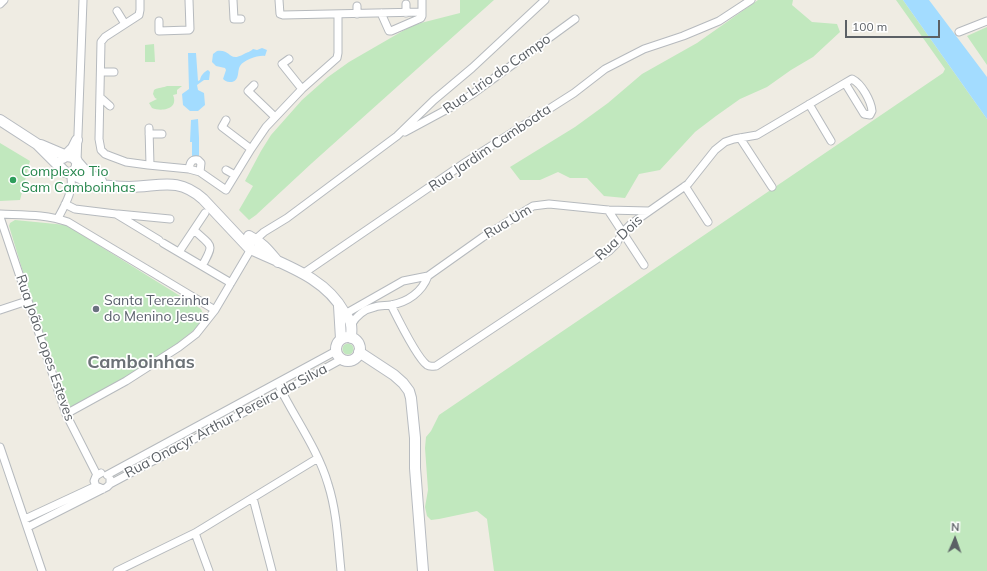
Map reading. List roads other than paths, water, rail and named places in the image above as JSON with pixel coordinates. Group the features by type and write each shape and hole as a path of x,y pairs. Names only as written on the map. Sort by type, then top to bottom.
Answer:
{"street":[{"path":"0,4 4,0"},
{"path":"65,171 76,169 77,161 83,0"},
{"path":"140,0 140,13 105,37 101,42 99,139 101,150 105,154 126,162 189,169 200,172 226,190 266,127 302,88 337,58 338,14"},
{"path":"159,21 159,31 189,30 189,0"},
{"path":"233,0 234,19 241,18"},
{"path":"279,0 280,14 283,15 307,12 338,14 422,12"},
{"path":"381,13 389,31 391,31 421,18 422,0"},
{"name":"Rua Lirio do Campo","path":"254,245 264,232 287,218 397,136 434,100 472,68 545,0"},
{"name":"Rua Jardim Camboata","path":"304,273 489,147 574,93 605,69 644,49 683,36 719,20 751,0"},
{"path":"406,4 406,13"},
{"path":"357,6 357,14"},
{"path":"117,11 125,24"},
{"name":"Rua Lirio do Campo","path":"397,136 471,95 575,19"},
{"path":"959,32 987,21"},
{"path":"288,59 282,64 302,88"},
{"path":"100,72 114,72"},
{"path":"852,79 857,82 870,103 872,111 870,115 864,114 845,83 852,79"},
{"name":"Rua Dois","path":"391,305 424,362 430,366 436,366 609,251 631,224 685,186 715,150 725,142 757,136 845,83"},
{"path":"254,85 248,91 274,118"},
{"path":"100,97 110,106"},
{"path":"809,104 831,141"},
{"path":"0,120 37,144 65,171 93,184 129,187 161,184 183,187 197,194 233,229 278,262 304,273 321,285 338,302 351,325 346,338 337,344 339,355 351,360 358,354 359,348 357,342 346,338"},
{"path":"226,120 222,127 251,149"},
{"path":"150,165 149,131 162,134"},
{"path":"747,148 757,136"},
{"path":"740,138 772,187"},
{"path":"58,218 72,184 61,161 67,156 77,140"},
{"path":"37,144 73,157 92,177 116,186"},
{"path":"189,169 192,161 198,160 201,163 200,172"},
{"path":"226,170 235,175"},
{"path":"685,186 708,222"},
{"path":"65,204 75,208 116,214 170,219"},
{"name":"Rua Um","path":"346,314 403,281 428,276 483,237 533,206 548,204 608,210 648,211"},
{"path":"608,210 644,265"},
{"path":"179,252 205,212"},
{"path":"116,214 231,283"},
{"path":"0,216 58,218 68,222 215,310"},
{"name":"Rua João Lopes Esteves","path":"0,216 27,301 66,414 97,475"},
{"path":"194,230 210,245 211,248 211,251 202,266"},
{"path":"66,414 126,381 179,347 202,327 215,310 254,245"},
{"name":"Rua Um","path":"351,325 355,318 374,307 391,305 404,301 417,293 425,283 428,276"},
{"path":"0,310 27,301"},
{"path":"338,302 346,338"},
{"path":"358,354 365,361 380,366 403,383 409,391 415,438 415,468 423,571"},
{"name":"Rua Onacyr Arthur Pereira da Silva","path":"107,475 277,383 339,355"},
{"name":"Rua Onacyr Arthur Pereira da Silva","path":"110,484 282,392 339,355"},
{"path":"277,383 318,458 328,483 336,517 341,571"},
{"path":"1,451 42,571"},
{"path":"117,571 128,569 165,546 195,532 318,458"},
{"path":"25,519 99,488 107,488 110,484 110,479 107,475 102,473 97,475 94,481 99,488"},
{"path":"28,527 99,488"},
{"path":"253,498 272,571"},
{"path":"195,532 209,571"}],"water":[{"path":"903,0 929,0 987,77 987,119"},
{"path":"262,48 267,50 265,56 251,58 242,64 239,68 235,81 232,82 223,79 226,70 225,68 216,66 212,62 213,54 217,51 225,52 235,57 253,49 257,50"},
{"path":"188,53 196,53 198,81 205,72 208,70 210,72 209,80 204,80 197,85 198,90 204,93 205,105 198,111 190,111 183,105 182,94 189,89"},
{"path":"198,119 199,157 192,157 192,142 190,142 191,120"}],"place":[{"name":"Complexo Tio Sam Camboinhas","path":"13,180"},
{"name":"Santa Terezinha do Menino Jesus","path":"96,309"}],"district":[{"name":"Camboinhas","path":"141,363"}]}
